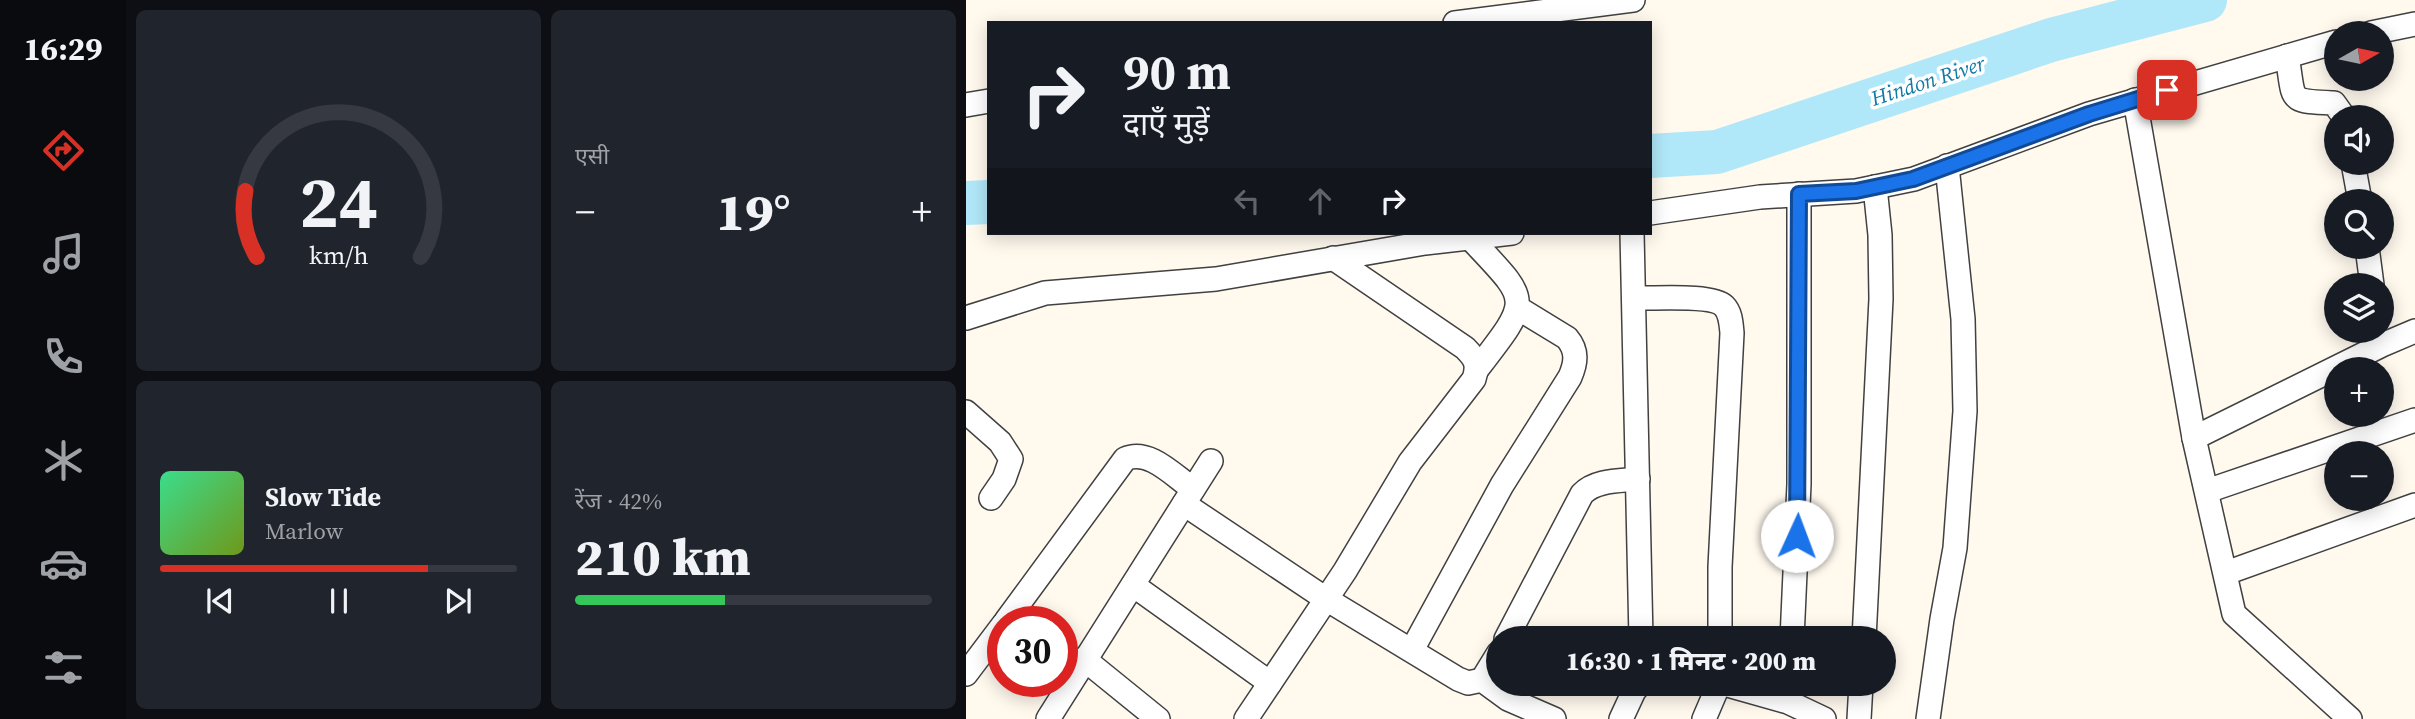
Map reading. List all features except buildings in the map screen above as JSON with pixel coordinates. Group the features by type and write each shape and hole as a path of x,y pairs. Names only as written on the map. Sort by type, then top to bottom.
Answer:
{"street":[{"path":"1470,21 1633,0"},
{"path":"2394,28 2415,24"},
{"path":"1652,214 1760,197 1856,191 1913,179 2089,114 2324,45"},
{"path":"2287,56 2295,96 2301,102 2335,105"},
{"path":"2135,100 2194,438 2234,614 2350,719"},
{"path":"966,105 987,101"},
{"path":"1928,719 1955,548 1965,411 1963,319 1947,166"},
{"path":"1865,626 1881,299 1880,235 1875,187"},
{"path":"1793,626 1799,484 1799,194"},
{"path":"966,318 1045,293 1216,279 1333,258 1495,235"},
{"path":"1632,235 1641,626"},
{"path":"1246,719 1326,599 1410,462 1474,379 1478,368 1505,333 1518,308 1518,295 1512,283 1470,238"},
{"path":"1333,258 1465,348 1475,357 1478,368"},
{"path":"1635,298 1704,299 1719,302 1731,318 1720,626"},
{"path":"1412,650 1502,485 1575,365 1573,345 1567,338 1518,308"},
{"path":"2394,335 2415,331"},
{"path":"2194,438 2372,343"},
{"path":"966,412 1000,442 1011,460 1004,479 991,498"},
{"path":"2207,491 2415,420"},
{"path":"1017,606 1125,460 1134,455 1150,458 1188,497 1326,599 1468,683 1482,680 1486,674"},
{"path":"1048,719 1211,461"},
{"path":"1513,626 1586,489 1603,483 1638,479"},
{"path":"2226,573 2415,505"},
{"path":"1133,585 1270,683"},
{"path":"966,674 987,646"},
{"path":"1084,659 1158,719"},
{"path":"1482,680 1508,699 1554,719"},
{"path":"1621,719 1633,696"},
{"path":"1704,719 1716,696"},
{"path":"1793,696 1819,718"},
{"path":"1859,719 1860,696"}],"waterway":[{"name":"Hindon River","path":"1652,156 1717,152 2051,40 2205,0"},
{"name":"Hindon River","path":"966,203 987,202"}],"route":[{"path":"1797,536 1799,194 1856,191 1913,179 2089,114 2167,90"}]}
